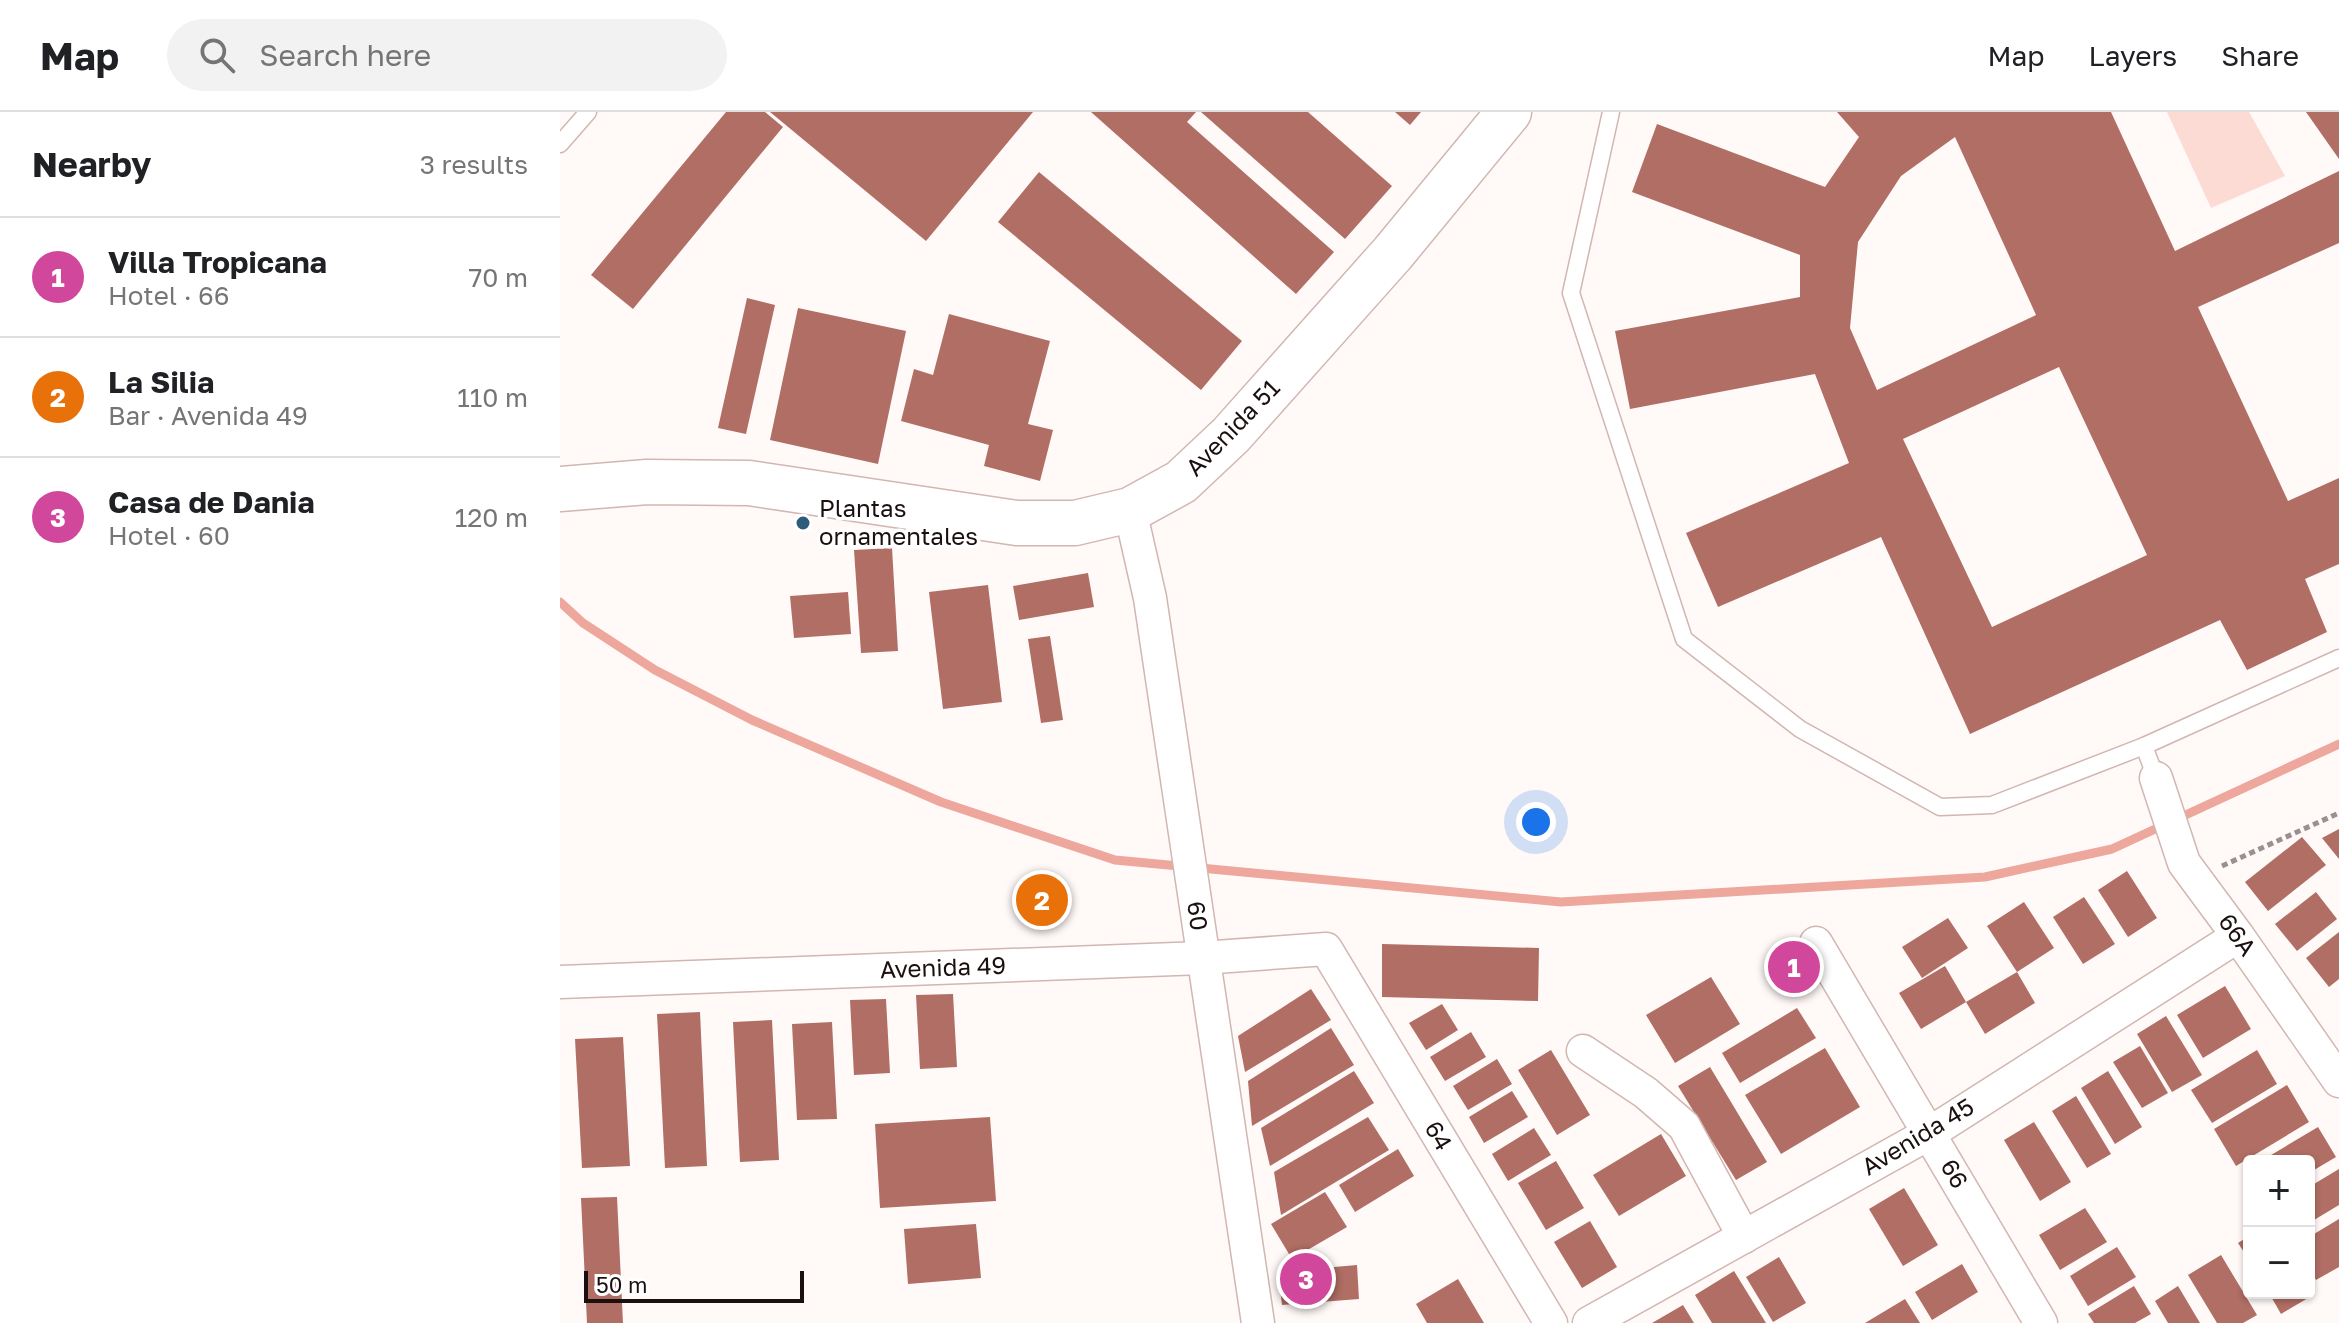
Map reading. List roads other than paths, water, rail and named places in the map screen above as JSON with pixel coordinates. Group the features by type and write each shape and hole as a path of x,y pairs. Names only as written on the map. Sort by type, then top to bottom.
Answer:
{"main road":[{"name":"Avenida 51","path":"560,489 647,482 749,483 1017,523 1075,523 1130,510 1181,482 1231,435 1393,253 1509,112"}],"street":[{"name":"60","path":"1130,510 1150,598 1258,1323"},
{"name":"66A","path":"2156,778 2189,871 2339,1081"},
{"name":"Avenida 45","path":"1589,1323 1930,1133 2238,936"},
{"name":"66","path":"1816,943 2041,1323"},
{"name":"Avenida 49","path":"560,982 1202,958 1326,949"},
{"name":"64","path":"1326,949 1551,1323"},
{"path":"1583,1051 1646,1093 1684,1126 1744,1237"}],"lane":[{"path":"560,144 588,112"},
{"path":"1611,112 1571,293 1684,639 1800,729 1940,807 1992,805 2144,746 2339,658"},
{"path":"2144,746 2156,778"}],"waterway":[{"path":"560,602 583,623 655,670 752,720 941,802 1115,860 1561,902 1985,877 2112,849 2339,744"}],"place":[{"name":"Plantas ornamentales","path":"803,523"},
{"name":"La Silia","path":"1042,900"},
{"name":"Villa Tropicana","path":"1794,967"},
{"name":"Casa de Dania","path":"1306,1279"}]}
